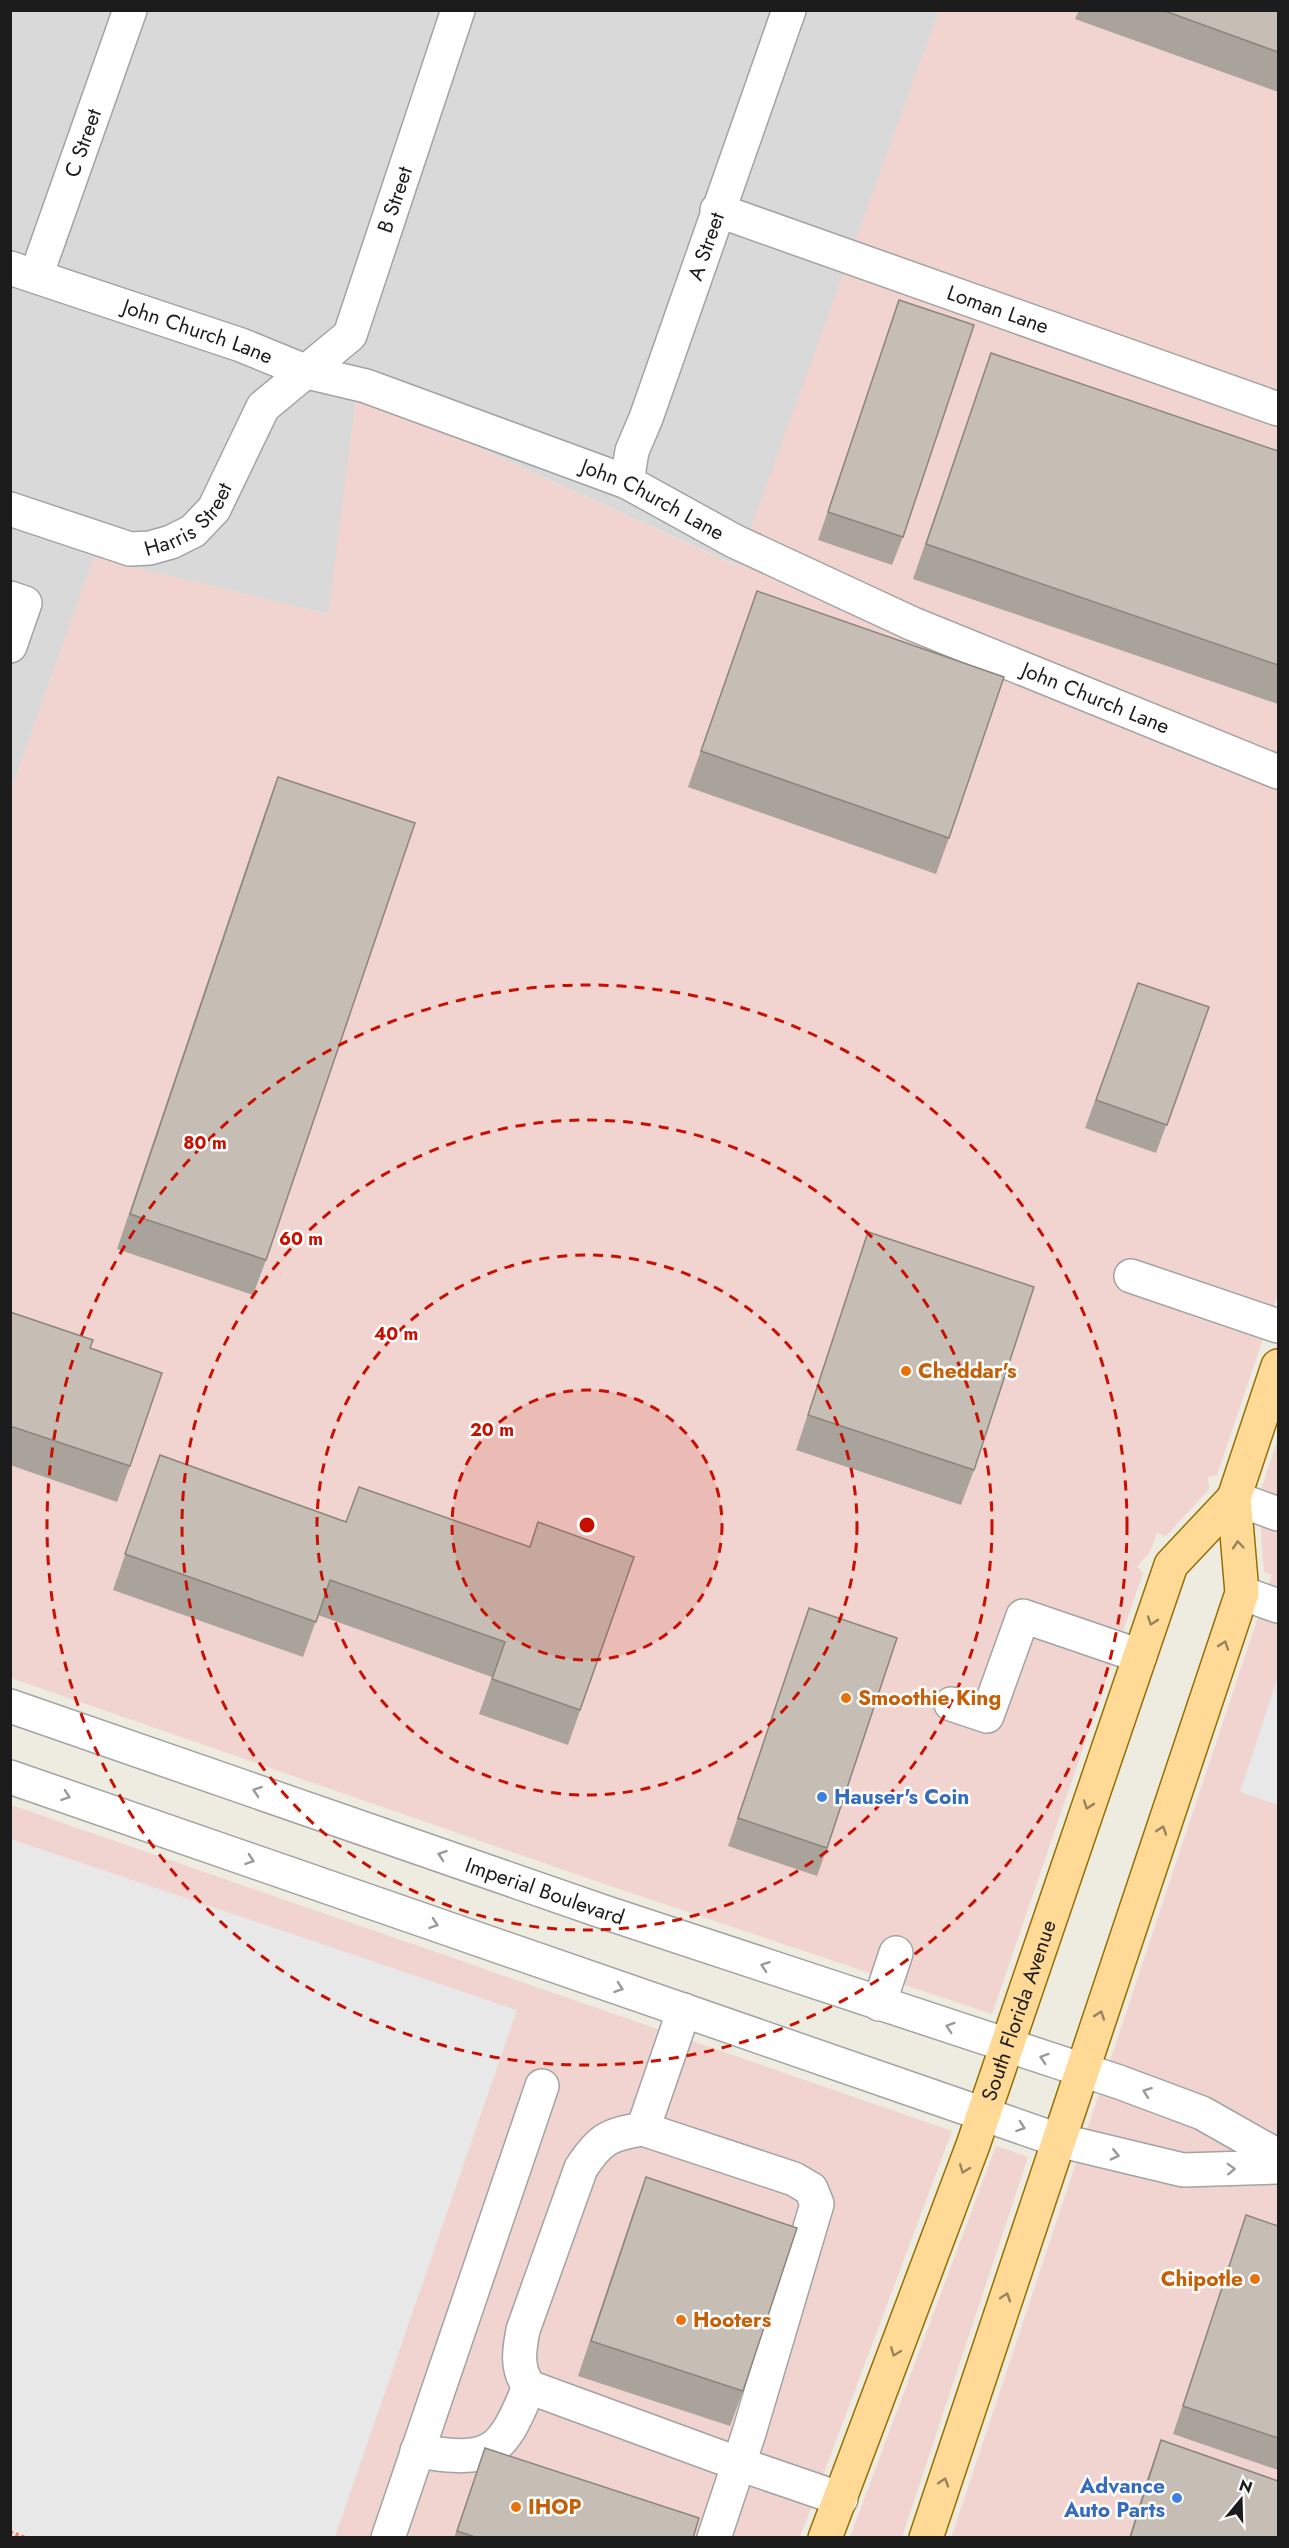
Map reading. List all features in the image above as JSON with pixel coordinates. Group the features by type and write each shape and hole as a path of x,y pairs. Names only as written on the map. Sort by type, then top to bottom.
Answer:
{"main road":[{"name":"South Florida Avenue","path":"926,2538 1242,1593 1234,1498 1278,1366"},
{"name":"South Florida Avenue","path":"825,2538 983,2114 1171,1565 1234,1498"}],"street":[{"name":"C Street","path":"23,272 130,10"},
{"name":"B Street","path":"307,372 350,335 458,10"},
{"name":"A Street","path":"627,482 632,452 646,418 789,10"},
{"name":"Loman Lane","path":"717,210 1278,409"},
{"name":"John Church Lane","path":"23,272 241,345 307,372 366,386 627,482 734,541 914,624 1278,772"},
{"name":"Harris Street","path":"10,509 129,549 150,548 171,542 193,531 214,509 263,407 307,372"},
{"path":"10,598 25,603 10,645"},
{"path":"1131,1276 1278,1326"},
{"path":"1234,1498 1278,1514"},
{"path":"1242,1593 1278,1606"},
{"path":"951,1704 987,1716 1023,1616 1140,1656"},
{"name":"Imperial Boulevard","path":"10,1706 879,2004 1082,2070 1202,2113 1278,2156"},
{"path":"10,1777 1058,2140 1183,2170 1278,2167"},
{"path":"879,2004 896,1953"},
{"path":"643,2129 684,2010"},
{"path":"388,2538 542,2086"},
{"path":"714,2538 739,2464 817,2204 811,2189 794,2180 643,2129 617,2133 596,2145 581,2168 523,2330 518,2357 524,2379 529,2387 739,2464 841,2499"},
{"path":"417,2451 448,2456 478,2456 500,2443 513,2426 529,2387"}],"path":[{"path":"10,2532 26,2538"}],"shaded area":[{"path":"11,11 939,11 738,566 357,392 329,614 94,558 11,790"},
{"path":"939,11 1278,11 1278,1294 1217,1475 1208,1477 1209,1489 1166,1536 1157,1533 1150,1552 1137,1566 1143,1573 992,2014 613,1887 11,1678 11,790 94,557 328,614 357,392 737,566"},
{"path":"1278,1438 1278,2537 951,2538 1272,1575 1264,1572 1259,1506 1261,1490"},
{"path":"1278,1676 1278,1805 1240,1792"},
{"path":"11,1805 952,2131 800,2537 11,2538"},
{"path":"11,1839 517,2010 335,2537 11,2537"},
{"path":"996,2146 1028,2157 902,2537 850,2537"}],"building":[{"path":"1162,10 1278,10 1278,52"},
{"path":"899,300 974,325 903,537 828,512"},
{"path":"991,353 1278,451 1278,665 926,544"},
{"path":"757,591 1004,677 949,838 701,751"},
{"path":"278,777 415,823 266,1260 130,1214"},
{"path":"1138,983 1209,1007 1167,1125 1096,1100"},
{"path":"868,1232 1034,1287 974,1470 808,1415"},
{"path":"10,1312 93,1340 90,1348 162,1373 130,1466 10,1426"},
{"path":"160,1455 346,1522 359,1487 530,1547 538,1522 634,1557 580,1710 492,1679 505,1642 330,1580 316,1622 125,1554"},
{"path":"809,1608 897,1638 827,1848 738,1818"},
{"name":"Hooters","path":"646,2177 797,2228 743,2391 591,2341"},
{"path":"1246,2215 1278,2226 1278,2438 1183,2406"},
{"path":"1161,2440 1278,2481 1278,2538 1130,2538"},
{"path":"485,2448 699,2518 693,2538 478,2538 457,2531"}],"place":[{"name":"Cheddar's","path":"906,1371"},
{"name":"Smoothie King","path":"846,1698"},
{"name":"Hauser's Coin","path":"822,1797"},
{"name":"Chipotle","path":"1255,2279"},
{"name":"Hooters","path":"681,2320"},
{"name":"Advance Auto Parts","path":"1177,2498"},
{"name":"IHOP","path":"516,2507"}]}
